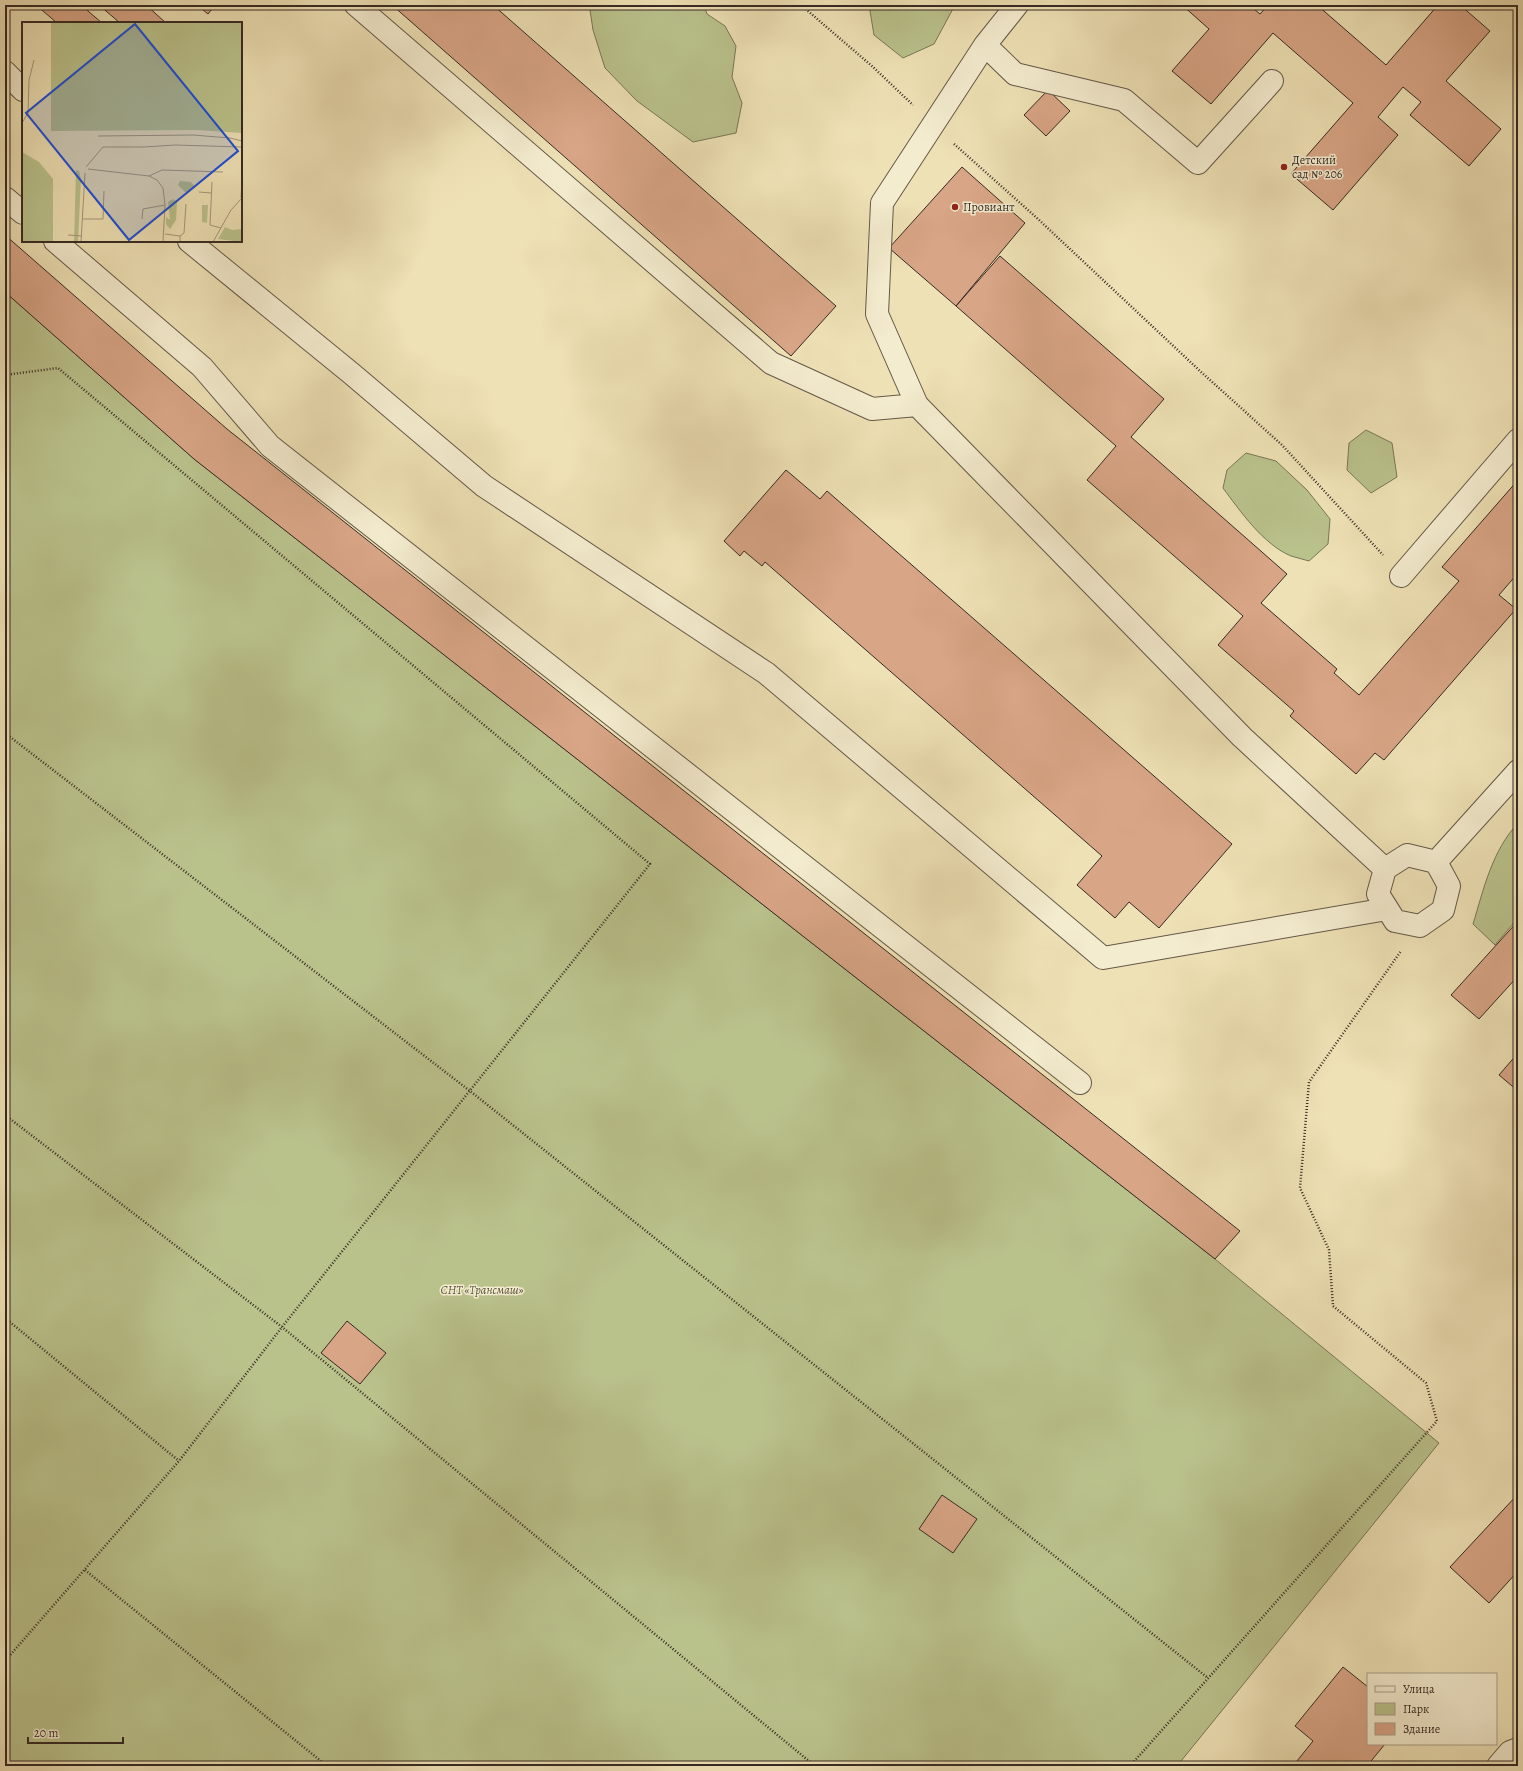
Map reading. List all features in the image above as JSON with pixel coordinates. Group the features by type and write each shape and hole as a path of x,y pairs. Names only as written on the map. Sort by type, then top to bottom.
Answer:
{"street":[{"path":"356,5 771,362 872,409 917,405"},
{"path":"1016,5 985,45 882,203 877,314 917,405 1242,737 1385,869"},
{"path":"985,45 1015,74 1124,100 1198,163 1272,81"},
{"path":"5,72 22,89"},
{"path":"5,198 22,212"},
{"path":"56,242 202,367 270,446 1080,1083"},
{"path":"190,242 484,486 766,673 1103,958 1387,909"},
{"path":"1401,576 1518,440"},
{"path":"1436,862 1518,771"},
{"path":"1407,855 1436,862 1449,886 1443,910 1420,926 1395,921 1378,894 1385,869 1407,855"},
{"path":"1498,1766 1510,1752 1518,1749"}],"path":[{"path":"801,5 873,67 933,126 1038,219 1200,371 1282,445 1336,502 1401,576"},
{"path":"5,376 58,368 650,864 282,1327 179,1461 5,1661"},
{"path":"5,733 470,1091 1208,1678"},
{"path":"1130,1766 1437,1421 1426,1383 1333,1306 1329,1250 1300,1188 1309,1082 1383,974 1420,926"},
{"path":"5,1115 282,1327 815,1766"},
{"path":"5,1318 179,1461"},
{"path":"85,1570 327,1766"}],"green space":[{"path":"594,5 704,5 707,14 725,26 736,46 732,77 742,103 736,133 693,142 637,101 605,68 593,30 590,10"},
{"path":"869,5 955,5 934,44 903,58 874,35"},
{"name":"СНТ «Трансмаш»","path":"5,292 194,459 1215,1259 1439,1443 1177,1766 5,1766"},
{"path":"1366,430 1392,443 1397,477 1371,493 1347,470 1349,443"},
{"path":"1246,453 1276,461 1307,490 1330,519 1328,544 1309,561 1291,556 1271,544 1253,526 1223,488 1227,470"},
{"path":"1518,823 1518,918 1495,945 1473,924 1485,884 1495,858 1509,834"}],"building":[{"path":"36,5 81,5 101,22 56,22"},
{"path":"99,5 146,5 165,22 119,22"},
{"path":"197,5 215,5 208,14"},
{"path":"392,5 493,5 836,306 791,356"},
{"path":"1182,5 1249,5 1260,14 1268,5 1317,5 1386,65 1438,5 1460,5 1490,31 1446,81 1501,129 1469,166 1410,115 1421,102 1403,87 1378,117 1398,135 1333,210 1291,174 1353,103 1273,33 1211,104 1172,71 1209,29"},
{"path":"1048,90 1070,111 1046,136 1024,115"},
{"path":"962,167 1025,223 956,306 889,248"},
{"path":"5,235 227,429 1240,1231 1215,1259 194,459 5,292"},
{"path":"1000,256 1164,399 1131,437 1287,574 1261,603 1337,669 1334,673 1359,695 1459,581 1442,567 1518,480 1518,573 1499,595 1516,609 1384,760 1375,753 1356,774 1290,716 1294,711 1218,645 1243,616 1087,480 1116,446 956,306"},
{"path":"786,470 820,499 827,491 1232,844 1159,928 1129,902 1115,918 1077,885 1102,856 765,562 762,566 744,551 740,556 724,541"},
{"path":"1518,921 1518,976 1479,1019 1451,995"},
{"path":"1518,1053 1518,1091 1499,1075"},
{"path":"347,1321 386,1353 360,1384 321,1353"},
{"path":"1518,1494 1518,1571 1489,1603 1450,1567"},
{"path":"942,1495 977,1519 953,1553 919,1529"},
{"path":"1343,1667 1367,1686 1367,1745 1384,1745 1367,1766 1293,1766 1313,1741 1295,1726"}],"place":[{"name":"Детский сад № 206","path":"1284,167"},
{"name":"Провиант","path":"955,207"}]}
